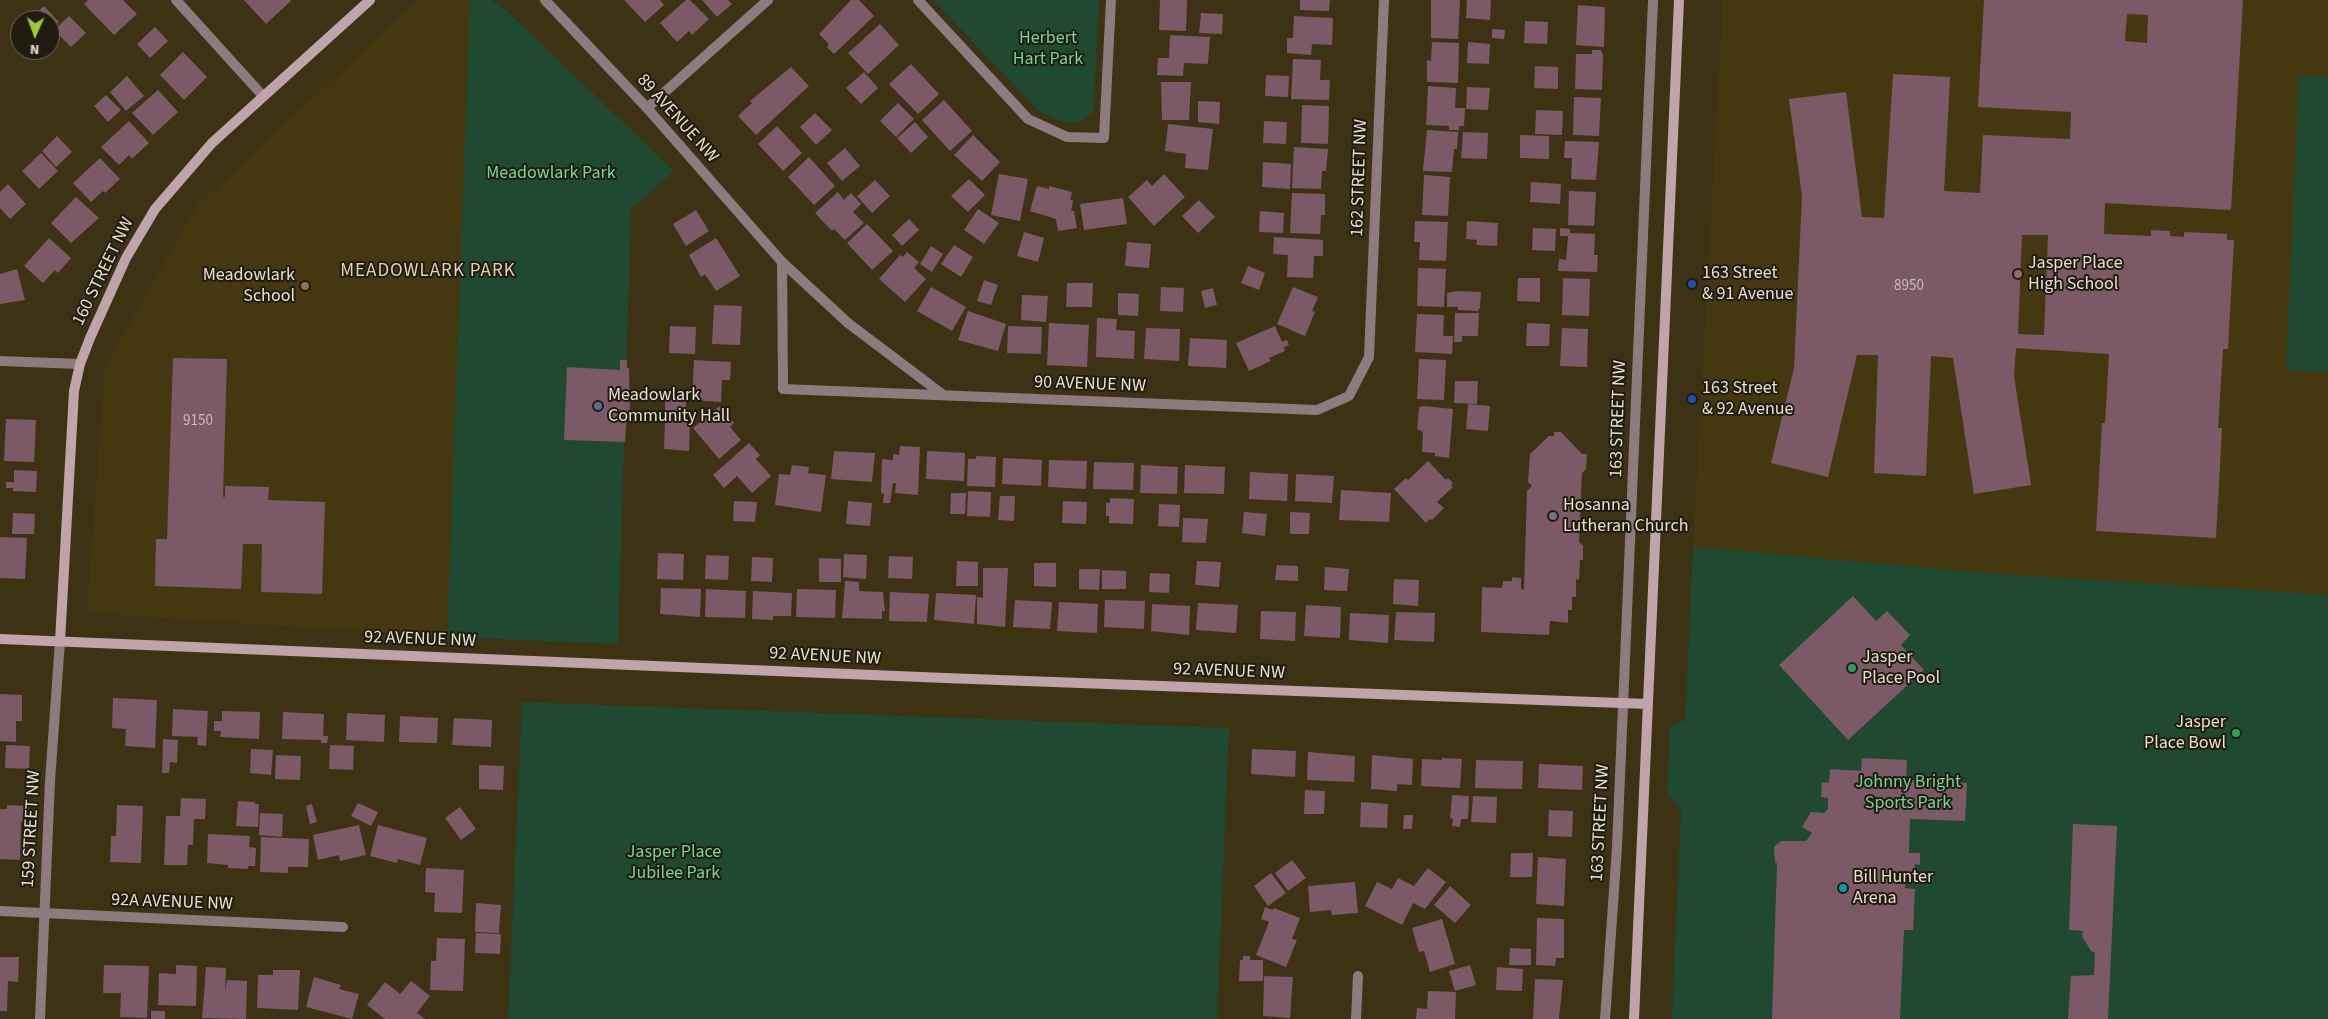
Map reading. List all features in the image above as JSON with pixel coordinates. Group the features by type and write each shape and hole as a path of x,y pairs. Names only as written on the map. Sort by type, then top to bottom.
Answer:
{"street":[{"path":"176,0 263,96"},
{"name":"89 AVENUE NW","path":"545,0 647,108 782,262 848,323 942,394"},
{"path":"647,108 768,0"},
{"path":"918,0 1028,119 1067,137 1104,138 1111,0"},
{"name":"162 STREET NW","path":"1369,357 1384,0"},
{"name":"163 STREET NW","path":"1605,1019 1617,847 1653,0"},
{"path":"1634,1019 1679,0"},
{"name":"160 STREET NW","path":"60,641 74,392 80,364 126,258 155,209 193,162 367,2"},
{"name":"90 AVENUE NW","path":"782,262 783,389 1317,410 1349,396 1369,357"},
{"path":"0,361 80,364"},
{"name":"92 AVENUE NW","path":"0,638 935,678 1648,704"},
{"name":"159 STREET NW","path":"40,1019 51,771 60,641"},
{"name":"92A AVENUE NW","path":"0,911 343,927"},
{"path":"1356,1019 1358,976"}],"shaded area":[{"name":"Meadowlark School","path":"418,0 470,0 447,637 87,613 105,367 197,206"},
{"name":"Jasper Place High School","path":"1723,0 2328,0 2328,595 1983,573 1693,547"}],"green space":[{"name":"Meadowlark Park","path":"470,0 491,0 505,9 674,171 631,209 618,644 447,637"},
{"name":"Herbert Hart Park","path":"933,0 1099,0 1094,107 1089,115 1084,120 1069,122 1053,118 1038,110"},
{"path":"2299,76 2328,77 2328,372 2286,370"},
{"name":"Johnny Bright Sports Park","path":"1693,547 1983,573 2328,595 2328,1019 1672,1019 1681,809 1667,794 1670,726 1685,720"},
{"name":"Jasper Place Jubilee Park","path":"522,702 1229,728 1217,1019 508,1019"}],"building":[{"path":"88,0 123,0 137,14 114,35 84,4"},
{"path":"244,0 290,0 291,1 266,24"},
{"path":"624,0 660,0 664,5 645,22"},
{"path":"686,0 690,0 709,19 692,35 689,31 677,42 660,23"},
{"path":"702,0 728,0 732,4 717,17"},
{"path":"851,0 859,0 874,16 834,54 827,47 829,44 819,34"},
{"path":"1160,0 1187,0 1186,31 1159,30"},
{"path":"1300,0 1330,0 1329,11 1300,10"},
{"path":"1431,0 1460,0 1458,39 1431,38"},
{"path":"1467,0 1491,0 1490,20 1466,18"},
{"path":"1984,0 2243,0 2231,210 2105,203 2104,234 2151,236 2151,230 2170,231 2170,236 2184,237 2184,232 2227,234 2227,240 2234,240 2228,349 2223,349 2218,428 2222,428 2216,538 2096,531 2102,423 2105,423 2109,354 2016,348 2014,376 2031,485 1974,494 1953,358 1931,356 1926,476 1874,473 1878,355 1857,355 1828,477 1771,463 1794,368 1802,196 1789,99 1846,92 1862,217 1884,218 1893,74 1950,77 1944,191 1980,193 1983,135 2070,139 2071,112 1978,107","holes":["2127,14 2148,15 2147,43 2125,41","2022,235 2048,235 2044,335 2018,334"]},
{"path":"1578,5 1605,7 1604,47 1576,45"},
{"path":"44,6 48,10 40,10"},
{"path":"1201,13 1223,14 1222,34 1199,33"},
{"path":"69,16 86,33 71,47 60,36 60,24"},
{"path":"1294,16 1333,18 1332,45 1312,44 1311,55 1287,53 1287,38 1293,38"},
{"path":"1525,21 1548,22 1547,44 1524,43"},
{"path":"880,24 899,45 868,74 848,53"},
{"path":"155,27 168,41 150,58 137,44"},
{"path":"1492,29 1505,30 1504,39 1492,38"},
{"path":"1170,35 1210,37 1208,64 1184,63 1183,76 1157,75 1158,58 1169,58"},
{"path":"1432,42 1459,43 1458,83 1427,82 1427,60 1431,61"},
{"path":"1468,42 1490,44 1489,64 1467,63"},
{"path":"1592,50 1601,50 1603,55 1602,90 1575,89 1576,54 1592,54"},
{"path":"183,52 207,77 184,100 160,75"},
{"path":"1293,59 1321,60 1320,80 1330,80 1329,100 1291,99"},
{"path":"911,64 939,94 918,114 889,84"},
{"path":"1535,66 1558,67 1558,89 1534,88"},
{"path":"791,67 809,86 756,135 738,116 752,103 750,101"},
{"path":"864,72 878,88 861,104 846,88"},
{"path":"1266,75 1289,76 1288,97 1265,96"},
{"path":"127,76 144,96 126,111 110,92"},
{"path":"1161,82 1191,82 1189,120 1162,120"},
{"path":"1428,86 1456,88 1455,108 1465,108 1464,126 1459,126 1459,130 1449,130 1449,126 1426,125"},
{"path":"1467,87 1490,88 1488,110 1466,109"},
{"path":"158,90 178,112 153,135 132,113"},
{"path":"106,95 121,110 108,122 94,106"},
{"path":"1574,97 1601,98 1599,136 1573,135"},
{"path":"944,100 972,131 950,151 922,120"},
{"path":"1198,101 1220,102 1219,124 1198,122"},
{"path":"898,103 914,119 896,137 880,121"},
{"path":"1302,105 1329,106 1328,144 1301,143"},
{"path":"1536,110 1563,111 1562,135 1535,134"},
{"path":"815,113 832,130 816,145 800,127"},
{"path":"129,121 149,143 132,159 129,155 119,165 101,147"},
{"path":"1264,121 1287,122 1286,144 1263,143"},
{"path":"915,122 928,137 911,153 897,138"},
{"path":"1168,124 1213,129 1208,170 1185,168 1186,154 1165,151"},
{"path":"777,126 802,153 783,171 758,144"},
{"path":"1427,130 1458,132 1457,149 1454,149 1452,172 1423,171"},
{"path":"1463,132 1488,133 1487,159 1461,158"},
{"path":"973,135 1000,162 982,181 954,155"},
{"path":"1520,135 1549,136 1549,159 1520,158"},
{"path":"57,136 72,152 56,167 42,151"},
{"path":"1565,141 1599,142 1596,180 1571,179 1572,158 1564,158"},
{"path":"1294,147 1328,149 1326,171 1322,171 1321,189 1292,188"},
{"path":"845,148 860,166 842,181 827,163"},
{"path":"41,153 58,171 39,189 22,171"},
{"path":"809,157 835,186 814,205 788,177"},
{"path":"100,158 120,179 105,193 103,191 91,202 73,183"},
{"path":"1263,162 1291,164 1290,189 1262,187"},
{"path":"999,174 1028,179 1020,221 991,215"},
{"path":"1164,174 1185,197 1154,226 1128,197 1147,180 1152,186"},
{"path":"1424,175 1450,177 1448,216 1422,215"},
{"path":"969,179 985,195 968,212 951,196"},
{"path":"875,180 890,196 872,213 857,196"},
{"path":"1531,182 1561,184 1560,204 1530,202"},
{"path":"8,184 26,204 10,219 0,208 0,192"},
{"path":"1037,186 1049,189 1049,186 1072,192 1070,200 1073,200 1071,211 1074,211 1077,228 1058,231 1056,219 1030,211"},
{"path":"1569,191 1596,192 1594,226 1568,225"},
{"path":"838,192 844,200 851,193 861,204 853,212 864,223 845,240 834,229 832,231 815,213"},
{"path":"1292,193 1325,194 1325,215 1321,215 1320,234 1290,233"},
{"path":"76,197 99,218 71,243 51,223"},
{"path":"1123,198 1127,224 1084,230 1080,204"},
{"path":"1199,200 1215,217 1198,233 1182,216"},
{"path":"978,209 999,223 984,244 964,230"},
{"path":"696,210 709,231 686,246 673,224"},
{"path":"1260,211 1284,213 1283,233 1259,232"},
{"path":"909,219 919,230 902,246 892,235"},
{"path":"1415,221 1448,222 1446,261 1419,260 1420,242 1414,242"},
{"path":"1467,221 1498,223 1497,246 1476,245 1477,240 1466,239"},
{"path":"867,224 893,251 872,270 847,243"},
{"path":"1533,228 1556,229 1555,251 1532,250"},
{"path":"1560,228 1570,229 1570,233 1595,234 1594,255 1598,255 1597,272 1558,271 1559,259 1566,260 1568,236 1560,236"},
{"path":"1024,232 1044,238 1038,262 1017,256"},
{"path":"1274,237 1323,240 1323,256 1314,256 1313,278 1287,277 1288,255 1273,254"},
{"path":"49,238 71,258 58,273 55,270 43,283 24,266"},
{"path":"716,238 740,276 716,291 705,274 701,277 689,255"},
{"path":"1127,242 1151,244 1149,268 1125,266"},
{"path":"954,245 973,257 961,277 941,264"},
{"path":"931,246 943,254 932,272 920,264"},
{"path":"907,252 919,262 914,268 926,279 905,302 879,279 900,255 903,257"},
{"path":"1248,266 1265,273 1259,290 1241,283"},
{"path":"1418,268 1446,269 1444,307 1417,306"},
{"path":"17,269 25,300 0,304 0,274"},
{"path":"1518,278 1540,278 1540,302 1517,301"},
{"path":"1563,278 1590,279 1589,316 1562,315"},
{"path":"984,280 998,285 991,305 977,301"},
{"path":"1067,283 1093,283 1092,307 1066,307"},
{"path":"931,287 966,307 952,331 917,311"},
{"path":"1161,287 1184,288 1183,312 1160,311"},
{"path":"1293,287 1318,297 1312,311 1315,312 1305,336 1277,324"},
{"path":"1213,288 1217,305 1205,308 1201,291"},
{"path":"1458,291 1481,292 1480,308 1478,311 1458,310 1458,307 1447,307 1447,293"},
{"path":"1118,293 1139,294 1138,316 1118,315"},
{"path":"1022,295 1048,296 1046,322 1021,320"},
{"path":"714,305 742,306 740,345 712,344"},
{"path":"968,311 1006,324 998,351 958,340"},
{"path":"1455,313 1479,313 1478,336 1462,336 1462,342 1454,342"},
{"path":"1417,314 1444,315 1443,336 1453,336 1452,354 1415,352"},
{"path":"1097,318 1117,319 1116,330 1135,331 1134,359 1096,357"},
{"path":"1049,323 1089,325 1087,367 1047,365"},
{"path":"1527,323 1550,324 1549,346 1526,346"},
{"path":"670,326 696,327 695,354 669,353"},
{"path":"1008,326 1042,327 1041,354 1007,353"},
{"path":"1275,326 1282,342 1287,340 1289,345 1284,347 1285,351 1269,358 1271,361 1249,371 1236,343"},
{"path":"1146,328 1180,329 1179,361 1144,359"},
{"path":"1562,328 1588,329 1587,367 1560,366"},
{"path":"1190,338 1227,340 1226,368 1188,366"},
{"path":"173,358 227,359 223,497 225,497 225,486 269,487 268,500 325,502 322,594 261,592 262,544 243,544 241,589 155,586 156,539 167,539"},
{"path":"1419,359 1446,360 1444,400 1417,399"},
{"name":"Meadowlark Community Hall","path":"620,360 627,360 627,368 629,368 630,414 627,414 625,442 564,440 567,367 620,370"},
{"path":"694,360 731,362 730,380 722,380 721,402 692,400"},
{"path":"1455,381 1478,381 1477,404 1454,403"},
{"path":"665,391 686,391 686,413 665,412"},
{"path":"1468,404 1490,406 1488,431 1466,429"},
{"path":"720,406 734,423 730,427 741,440 719,459 693,428"},
{"path":"1419,407 1453,409 1449,458 1435,456 1435,453 1422,452 1423,432 1417,429"},
{"path":"6,419 36,420 34,462 4,461"},
{"path":"665,421 690,422 689,451 664,449"},
{"name":"Hosanna Lutheran Church","path":"1554,432 1561,432 1582,454 1587,454 1586,469 1582,473 1579,542 1583,546 1583,560 1580,560 1579,580 1576,579 1576,597 1572,597 1572,610 1568,610 1568,623 1550,621 1549,635 1481,632 1482,587 1502,588 1503,581 1512,581 1512,577 1521,578 1521,589 1524,590 1527,491 1532,486 1528,482 1530,454 1549,436 1554,436"},
{"path":"749,443 760,455 756,459 771,476 752,493 737,476 724,488 713,475"},
{"path":"900,446 920,447 918,495 895,493 896,483 893,483 890,503 883,503 884,494 881,493 882,459 893,460 893,454 899,455"},
{"path":"834,451 875,453 872,482 831,479"},
{"path":"927,451 965,453 964,481 926,479"},
{"path":"976,456 996,457 995,487 967,486 968,459 976,459"},
{"path":"1003,458 1042,460 1041,486 1002,484"},
{"path":"1049,460 1087,461 1086,489 1048,487"},
{"path":"1428,461 1446,480 1448,478 1453,483 1451,485 1453,487 1437,502 1444,508 1432,520 1430,519 1426,523 1394,489 1406,478 1408,480"},
{"path":"1094,462 1134,463 1133,490 1093,489"},
{"path":"792,465 809,467 808,473 826,475 821,512 775,505 779,474 790,475"},
{"path":"1141,465 1178,467 1177,494 1140,493"},
{"path":"1185,465 1225,467 1224,494 1184,493"},
{"path":"14,470 37,471 36,492 13,491 13,488 6,488 6,482 14,482"},
{"path":"1250,472 1288,474 1287,501 1249,499"},
{"path":"1296,474 1334,476 1332,503 1295,501"},
{"path":"1341,490 1391,493 1389,522 1339,520"},
{"path":"968,491 991,492 990,517 967,516"},
{"path":"951,493 966,493 965,514 950,514"},
{"path":"1000,496 1015,496 1014,521 998,520"},
{"path":"1110,498 1134,499 1133,524 1109,523 1109,516 1106,516 1106,503 1110,503"},
{"path":"734,501 757,502 755,522 733,521"},
{"path":"848,501 872,503 870,526 846,524"},
{"path":"1063,501 1087,502 1086,524 1062,523"},
{"path":"1159,504 1180,505 1179,527 1158,526"},
{"path":"1244,512 1267,514 1265,536 1242,533"},
{"path":"1290,512 1310,513 1309,534 1290,534"},
{"path":"13,513 35,514 34,534 12,534"},
{"path":"1183,518 1208,519 1206,543 1182,542"},
{"path":"0,537 27,538 25,579 0,578"},
{"path":"658,553 684,554 683,580 657,579"},
{"path":"844,554 867,555 866,579 843,577"},
{"path":"706,555 729,556 728,580 705,579"},
{"path":"889,556 913,557 912,579 888,578"},
{"path":"752,557 773,558 772,582 751,581"},
{"path":"819,558 841,559 841,582 819,582"},
{"path":"957,561 978,562 978,586 956,586"},
{"path":"1197,561 1221,562 1219,587 1195,585"},
{"path":"1034,563 1056,563 1056,587 1034,586"},
{"path":"1277,565 1298,566 1298,581 1275,580"},
{"path":"1325,567 1349,569 1347,591 1324,590"},
{"path":"983,568 1008,568 1005,627 977,624 977,597 983,598"},
{"path":"1079,569 1100,569 1099,590 1079,589"},
{"path":"1102,570 1126,571 1126,589 1102,589"},
{"path":"1150,573 1170,574 1169,593 1149,592"},
{"path":"1394,579 1419,580 1418,606 1393,604"},
{"path":"845,581 859,582 859,591 883,592 885,611 882,611 882,619 842,618"},
{"path":"661,588 701,589 700,617 660,614"},
{"path":"706,589 746,591 745,618 705,617"},
{"path":"797,589 836,590 835,618 796,617"},
{"path":"753,591 792,593 791,616 773,616 773,620 752,619"},
{"path":"890,592 929,594 927,622 889,621"},
{"path":"936,593 976,595 974,624 934,620"},
{"name":"Jasper Place Pool","path":"1853,596 1876,621 1887,611 1910,635 1901,645 1924,670 1848,740 1779,665"},
{"path":"1015,600 1052,602 1050,629 1013,627"},
{"path":"1105,600 1145,601 1144,629 1104,627"},
{"path":"1059,602 1098,604 1097,633 1057,631"},
{"path":"1198,603 1238,605 1236,633 1196,630"},
{"path":"1152,604 1190,606 1189,635 1151,631"},
{"path":"1306,605 1341,607 1340,638 1304,636"},
{"path":"1261,611 1296,612 1295,641 1260,639"},
{"path":"1396,612 1435,613 1434,642 1394,640"},
{"path":"1350,613 1389,615 1388,643 1349,640"},
{"path":"0,694 22,695 22,721 16,721 16,742 0,741"},
{"path":"113,698 157,700 155,748 125,746 126,729 112,728"},
{"path":"173,709 208,711 206,746 197,745 198,737 172,736"},
{"path":"222,711 260,712 259,739 220,737 221,731 214,731 214,721 222,721"},
{"path":"283,712 324,714 323,736 328,736 327,743 321,743 321,740 282,739"},
{"path":"347,713 385,715 384,742 346,740"},
{"path":"400,716 438,718 437,743 399,742"},
{"path":"454,718 492,720 491,747 452,745"},
{"path":"163,739 178,740 177,763 170,762 169,773 162,773"},
{"path":"6,745 30,746 29,769 5,768"},
{"path":"330,745 354,746 353,770 329,769"},
{"path":"251,749 273,750 271,775 250,773"},
{"path":"1252,749 1296,751 1295,777 1251,774"},
{"path":"1308,752 1355,756 1354,782 1307,780"},
{"path":"276,755 301,756 300,780 275,779"},
{"path":"1372,755 1413,759 1412,785 1397,784 1397,791 1371,789"},
{"path":"1442,758 1462,759 1460,788 1421,786 1422,759 1442,760"},
{"name":"Bill Hunter Arena","path":"1862,758 1907,760 1906,780 1967,783 1965,821 1910,819 1909,853 1920,853 1920,865 1915,864 1914,878 1906,878 1905,888 1915,889 1913,930 1904,930 1900,1019 1772,1019 1777,863 1775,863 1774,847 1781,841 1806,841 1812,833 1802,827 1811,812 1824,813 1828,809 1828,798 1821,797 1822,782 1829,783 1830,769 1861,771"},
{"path":"1476,760 1523,761 1522,789 1475,788"},
{"path":"1539,764 1583,766 1582,790 1538,788"},
{"path":"479,765 504,766 503,790 479,789"},
{"path":"1305,790 1325,791 1324,814 1304,814"},
{"path":"1452,795 1469,796 1468,819 1461,819 1460,827 1452,826 1453,819 1450,818"},
{"path":"1473,796 1497,797 1496,823 1471,822"},
{"path":"181,798 206,799 205,819 194,819 193,845 188,845 187,865 164,865 166,816 180,816"},
{"path":"238,801 259,804 258,827 236,826"},
{"path":"1361,802 1388,804 1387,828 1360,827"},
{"path":"358,803 378,812 371,826 351,816"},
{"path":"312,804 317,822 310,824 306,806"},
{"path":"7,805 29,806 29,822 21,822 20,860 0,859 0,809 7,809"},
{"path":"117,805 143,806 141,863 110,862 111,836 116,836"},
{"path":"460,807 476,829 461,840 445,818"},
{"path":"1549,810 1573,811 1572,837 1548,836"},
{"path":"260,813 283,814 282,837 259,835"},
{"path":"1404,815 1413,815 1412,829 1403,829"},
{"path":"2073,824 2117,826 2108,1019 2068,1019 2071,976 2094,975 2095,953 2091,951 2082,936 2083,931 2069,930"},
{"path":"359,825 366,855 340,861 339,855 318,860 313,835"},
{"path":"378,825 427,838 420,865 398,859 397,863 370,856"},
{"path":"208,834 250,836 249,847 256,848 255,866 248,866 248,869 228,868 228,865 207,863"},
{"path":"261,837 309,839 308,867 288,867 288,873 260,872"},
{"path":"1511,853 1533,853 1532,877 1510,877"},
{"path":"1538,857 1566,859 1564,906 1536,904"},
{"path":"1292,860 1306,878 1288,891 1275,873"},
{"path":"426,868 464,870 462,913 434,912 435,893 425,892"},
{"path":"1428,868 1446,882 1425,909 1413,903 1402,925 1365,906 1377,882 1392,889 1398,878 1414,886"},
{"path":"1271,873 1286,893 1268,906 1254,886"},
{"path":"1355,882 1358,913 1332,915 1331,910 1310,912 1308,886"},
{"path":"1450,886 1471,905 1455,923 1434,905"},
{"path":"476,903 501,905 499,933 475,932"},
{"path":"1265,907 1273,910 1274,908 1300,918 1292,939 1297,940 1286,967 1256,955 1269,922 1261,919"},
{"path":"1537,918 1564,919 1564,958 1556,958 1555,966 1536,965"},
{"path":"1442,919 1455,964 1430,972 1424,951 1419,952 1412,928"},
{"path":"476,933 501,934 500,954 475,953"},
{"path":"437,938 465,939 463,991 430,990 431,961 436,961"},
{"path":"1510,948 1531,949 1531,965 1509,965"},
{"path":"1243,956 1250,956 1250,960 1263,960 1263,981 1239,981 1240,960 1243,960"},
{"path":"0,957 19,957 18,982 8,981 7,1011 0,1011"},
{"path":"104,965 149,966 147,1018 120,1017 121,993 103,993"},
{"path":"176,965 197,966 196,1006 158,1005 159,973 176,974"},
{"path":"1470,965 1476,985 1455,991 1449,971"},
{"path":"206,967 226,968 225,990 227,980 247,981 246,1019 202,1018"},
{"path":"1497,967 1523,969 1522,991 1496,990"},
{"path":"273,970 300,970 298,1010 257,1008 258,975 273,975"},
{"path":"1264,976 1293,977 1290,1018 1263,1016"},
{"path":"314,977 341,985 339,989 359,994 352,1019 306,1007"},
{"path":"1535,979 1563,980 1559,1019 1533,1019"},
{"path":"411,981 430,996 417,1013 425,1019 385,1019 367,1005 385,982 400,994"},
{"path":"1428,991 1456,992 1455,1019 1416,1019 1417,1008 1427,1009"},
{"path":"151,1011 165,1011 165,1019 151,1019"}],"place":[{"name":"Jasper Place High School","path":"2018,274"},
{"name":"163 Street & 91 Avenue","path":"1692,284"},
{"name":"Meadowlark School","path":"305,286"},
{"name":"163 Street & 92 Avenue","path":"1692,399"},
{"name":"Meadowlark Community Hall","path":"598,406"},
{"name":"Hosanna Lutheran Church","path":"1553,516"},
{"name":"Jasper Place Pool","path":"1852,668"},
{"name":"Jasper Place Bowl","path":"2236,733"},
{"name":"Bill Hunter Arena","path":"1843,888"}],"district":[{"name":"MEADOWLARK PARK","path":"428,272"}]}
